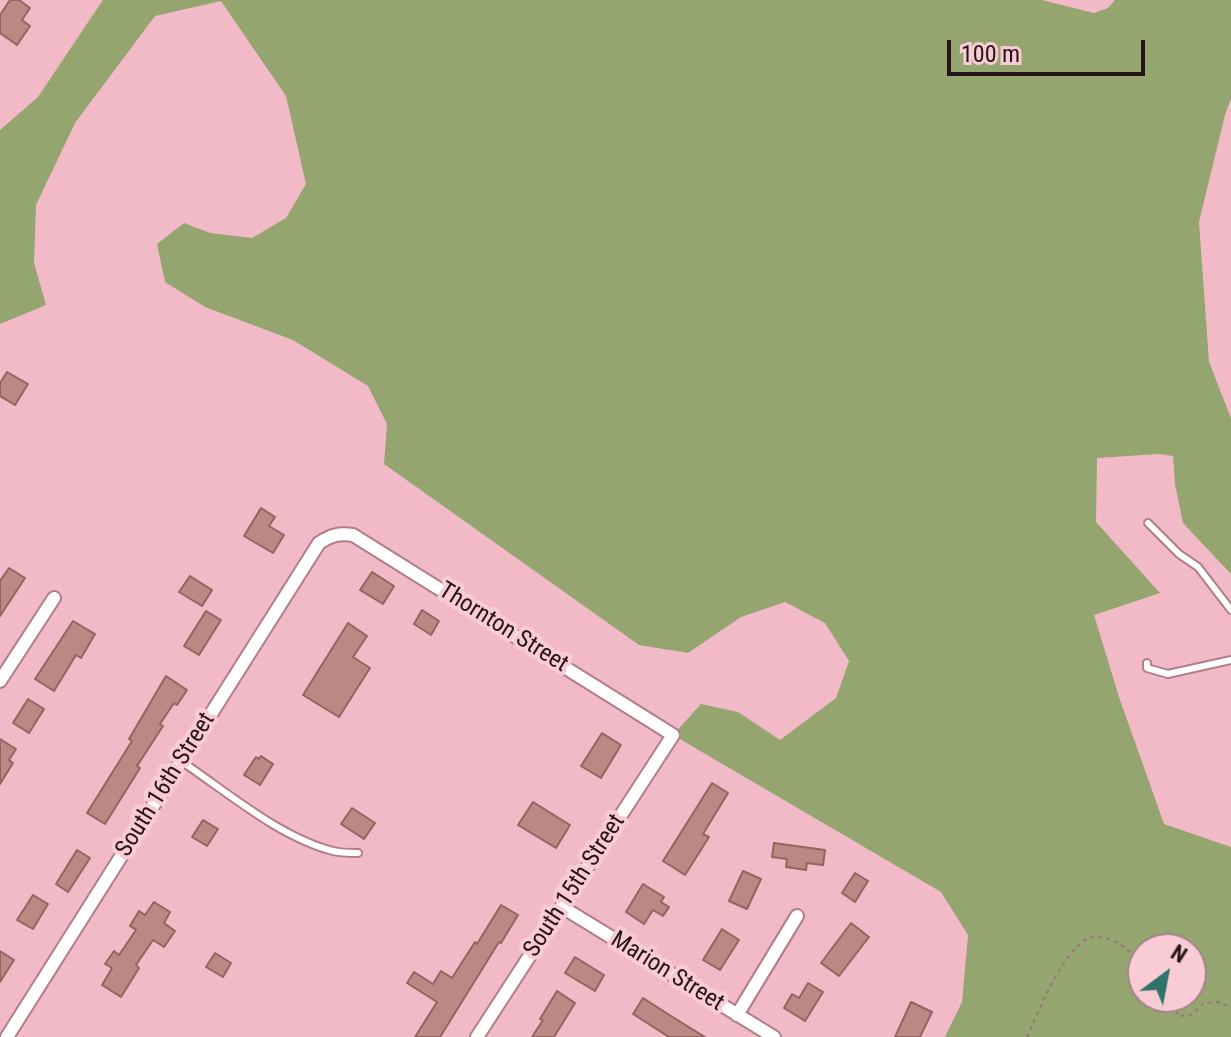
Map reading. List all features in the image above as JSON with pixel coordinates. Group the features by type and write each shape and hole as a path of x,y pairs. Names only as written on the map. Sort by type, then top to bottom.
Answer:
{"street":[{"name":"Thornton Street","path":"329,536 341,533 353,535 673,735"},
{"name":"South 16th Street","path":"7,1037 319,543 329,536"},
{"path":"0,681 54,598"},
{"name":"South 15th Street","path":"477,1037 673,735"},
{"name":"Marion Street","path":"562,907 774,1037"},
{"path":"737,1015 797,916"}],"lane":[{"path":"1148,523 1179,554 1198,567 1231,610"},
{"path":"1147,663 1147,668 1168,674 1231,660"},
{"path":"181,761 267,820 302,839 334,851 358,853"}],"path":[{"path":"1027,1037 1046,995 1074,947 1091,936 1108,938 1127,949"},
{"path":"1207,1003 1219,1002 1231,1007"}],"green space":[{"path":"103,0 1042,0 1094,13 1108,8 1115,0 1231,0 1231,99 1199,222 1209,362 1231,418 1231,574 1183,523 1173,456 1097,458 1096,522 1160,593 1094,615 1164,824 1231,847 1231,1037 945,1037 962,1002 968,935 941,892 673,735 701,704 738,712 780,740 836,698 849,661 825,623 785,602 741,617 688,653 639,645 384,464 387,424 368,386 293,340 205,307 165,282 157,244 184,223 210,233 252,238 286,218 306,184 286,96 221,1 155,16 75,123 36,205 34,263 46,305 0,324 0,130 38,97"}],"building":[{"path":"10,0 19,0 30,8 22,20 30,26 17,45 0,33 0,15"},
{"path":"7,372 28,384 15,405 0,396 0,383"},
{"path":"261,508 275,517 269,526 284,535 273,553 244,536"},
{"path":"9,568 25,578 0,616 0,581"},
{"path":"372,572 394,586 383,604 360,590"},
{"path":"190,576 212,590 202,606 179,592"},
{"path":"422,610 439,621 431,635 414,624"},
{"path":"206,611 221,620 199,655 184,646"},
{"path":"73,621 95,634 81,658 76,655 54,691 35,679"},
{"path":"348,623 367,636 353,657 370,668 339,717 303,695"},
{"path":"166,676 187,690 160,724 163,726 137,766 140,768 105,824 87,813 132,741 129,739"},
{"path":"28,699 44,709 29,733 13,723"},
{"path":"602,733 621,745 601,778 581,766"},
{"path":"0,739 16,749 9,760 13,763 0,784"},
{"path":"261,756 273,764 260,785 244,775 256,757 259,759"},
{"path":"712,783 728,793 703,834 709,837 685,875 663,861"},
{"path":"533,802 570,825 556,848 518,825"},
{"path":"352,808 375,823 364,839 341,824"},
{"path":"203,820 218,829 207,846 192,837"},
{"path":"774,843 825,850 823,865 807,863 806,870 786,867 787,859 772,857"},
{"path":"77,850 90,858 68,892 56,884"},
{"path":"743,871 761,879 747,909 729,901"},
{"path":"855,873 868,881 855,902 842,893"},
{"path":"643,884 664,897 661,902 669,907 663,916 653,910 644,924 626,912"},
{"path":"33,895 48,904 33,929 17,920"},
{"path":"154,902 170,912 164,923 175,931 164,947 153,940 136,965 139,968 121,997 102,985 112,968 105,964 114,951 119,955 136,930 130,926 139,911 145,915"},
{"path":"501,905 518,915 440,1037 415,1037 437,1002 407,983 414,972 433,984 441,971 452,978"},
{"path":"851,923 869,937 839,976 821,963"},
{"path":"722,929 739,940 720,970 703,960"},
{"path":"0,951 14,960 0,982"},
{"path":"215,953 231,963 223,977 206,967"},
{"path":"575,957 604,975 595,991 565,973"},
{"path":"808,983 823,992 805,1021 784,1008 792,994 799,998"},
{"path":"557,991 575,1003 554,1037 532,1037 543,1020 540,1019"},
{"path":"643,998 705,1037 669,1037 633,1014"},
{"path":"911,1002 932,1012 920,1037 895,1037"}]}
